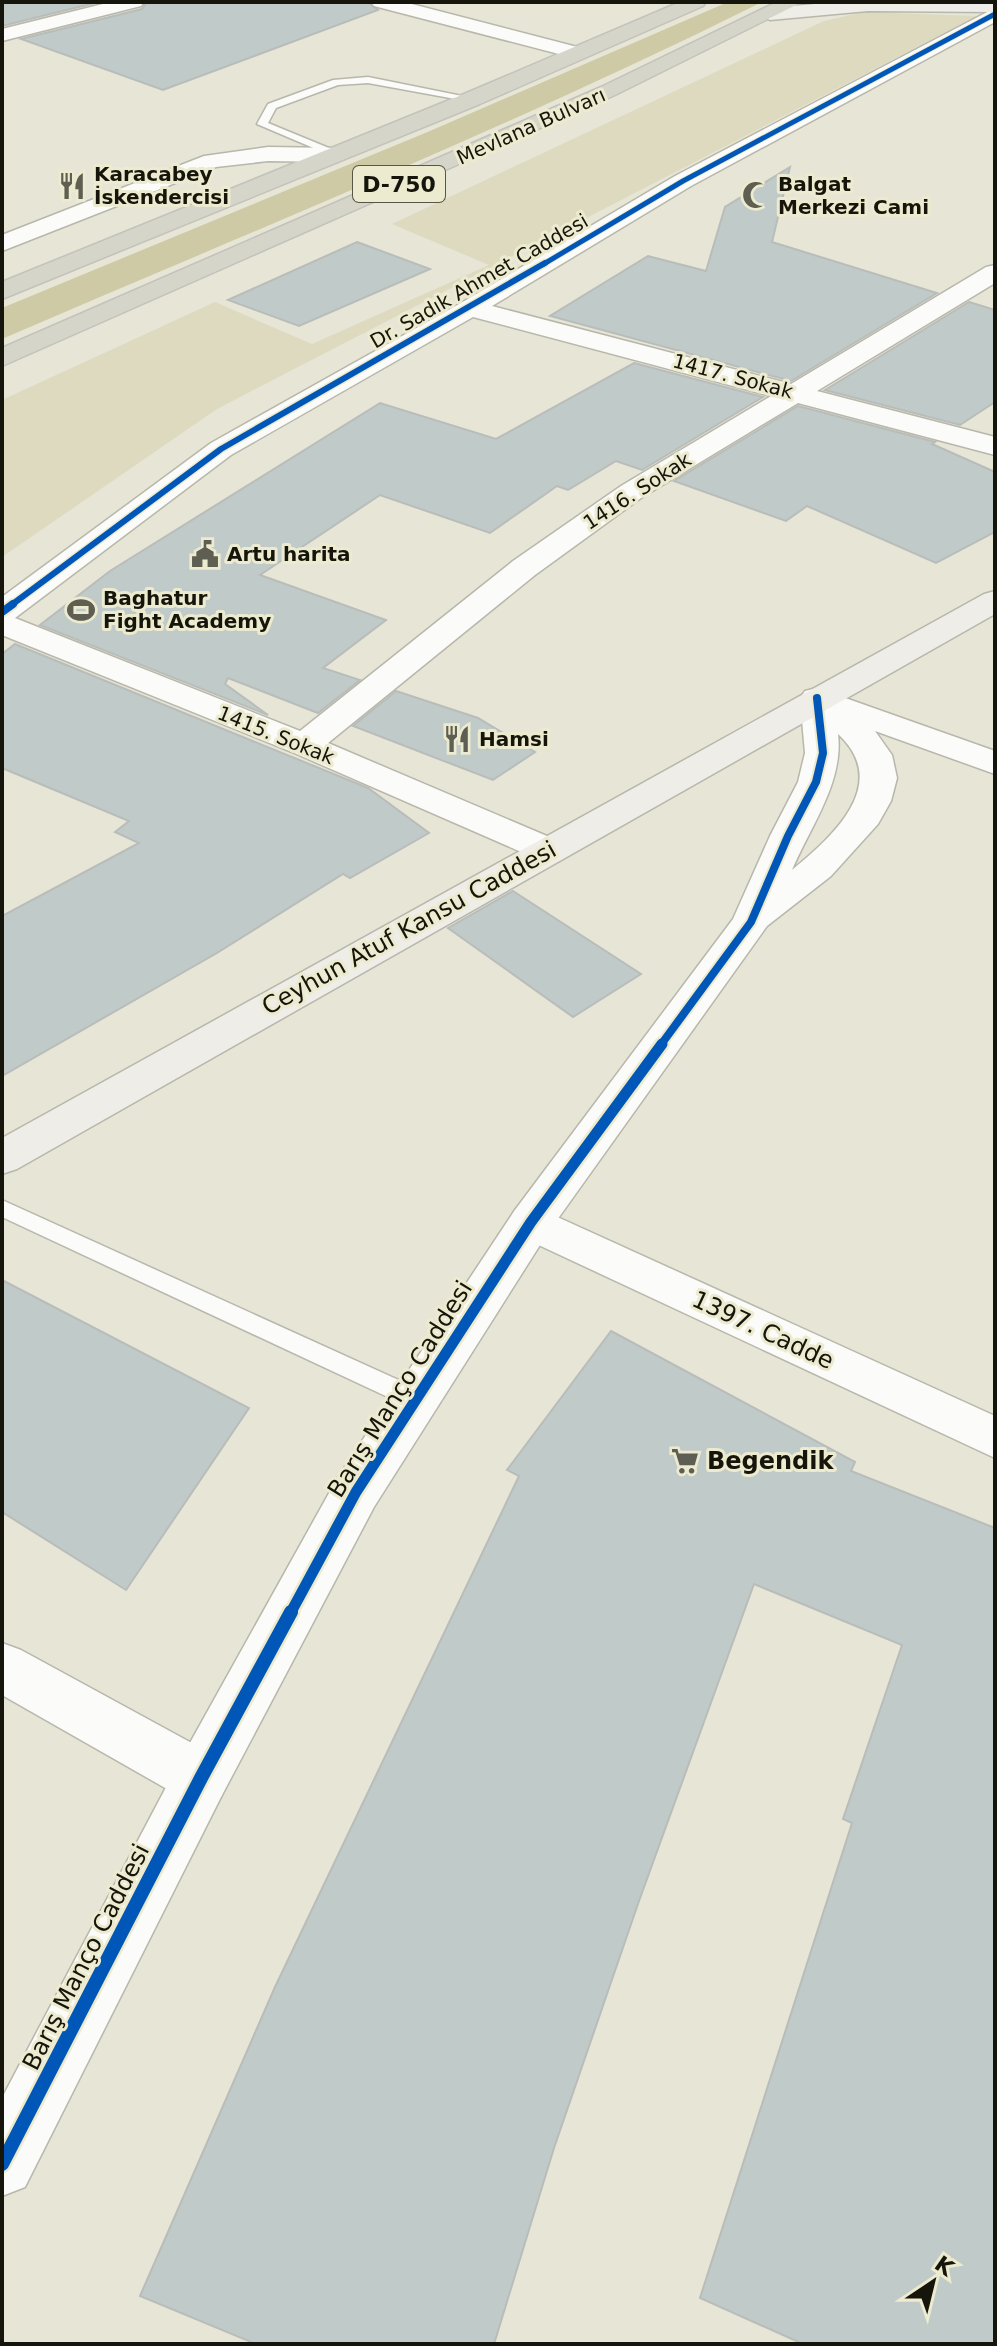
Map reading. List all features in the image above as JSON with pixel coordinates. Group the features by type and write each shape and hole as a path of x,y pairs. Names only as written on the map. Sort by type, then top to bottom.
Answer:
{"highway":[{"name":"Mevlana Bulvarı","path":"2,291 472,99 696,2"},
{"name":"Mevlana Bulvarı","path":"2,358 438,167 792,2"}],"main road":[{"path":"984,2 995,5"},
{"path":"770,14 868,5 995,5"},
{"name":"Ceyhun Atuf Kansu Caddesi","path":"2,1158 817,698 995,601"}],"street":[{"path":"2,35 134,2"},
{"path":"381,2 578,53"},
{"name":"Dr. Sadık Ahmet Caddesi","path":"2,612 221,449 470,308 683,181 995,14"},
{"name":"Mevlana Bulvarı","path":"2,244 212,161 268,154 337,155"},
{"name":"1416. Sokak","path":"304,745 524,568 631,492 995,272"},
{"name":"1417. Sokak","path":"470,308 995,446"},
{"name":"1415. Sokak","path":"2,624 304,745 548,850"},
{"path":"817,698 995,763"},
{"name":"Barış Manço Caddesi","path":"751,922 788,836 816,782 823,753 817,698"},
{"name":"Barış Manço Caddesi","path":"2,2164 201,1778 356,1492 531,1222 751,922 862,825 878,782 874,755 817,698"},
{"name":"1397. Cadde","path":"531,1222 995,1438"},
{"path":"2,1667 201,1778"}],"lane":[{"path":"337,155 262,124 272,106 337,82 368,80 472,99"},
{"path":"2,1208 416,1399"}],"shaded area":[{"path":"728,2 758,4 477,135 2,339 2,308 430,131"},
{"path":"864,12 977,16 217,409 2,557 2,400 215,302 312,344 489,265 392,224 824,21"}],"building":[{"path":"2,2 99,2 2,26"},
{"path":"147,2 368,2 378,10 163,90 21,39 142,9"},
{"path":"790,167 772,242 937,293 791,381 550,316 648,256 706,271 725,207"},
{"path":"357,242 430,269 299,326 228,300"},
{"path":"969,302 995,310 995,402 960,425 825,390"},
{"path":"634,363 763,397 642,470 616,461 568,490 557,486 490,533 380,495 260,575 386,620 323,668 360,680 318,713 228,678 225,684 268,715 40,625 110,571 380,403 496,439"},
{"path":"798,406 935,442 932,444 995,472 995,532 936,563 807,506 786,521 674,481"},
{"path":"15,644 368,788 429,833 350,878 343,874 217,953 2,1076 2,916 139,843 115,832 129,821 2,768 2,654"},
{"path":"396,691 478,718 535,752 493,780 353,726"},
{"path":"513,891 641,974 573,1017 448,928"},
{"path":"2,1280 249,1408 126,1590 2,1512"},
{"path":"611,1331 855,1462 851,1471 995,1528 995,2344 803,2344 700,2298 852,1823 843,1819 902,1645 754,1584 639,1901 554,2148 494,2344 256,2344 140,2296 275,1987 519,1476 507,1470"}],"cycle path":[{"path":"2,612 221,449 470,308 683,181 995,14"},
{"path":"2,2164 201,1778 356,1492 531,1222 751,922 788,836 816,782 823,753 817,698"}],"place":[{"name":"Karacabey İskendercisi","path":"72,186"},
{"name":"Balgat Merkezi Cami","path":"756,195"},
{"name":"Artu harita","path":"205,554"},
{"name":"Baghatur Fight Academy","path":"81,610"},
{"name":"Hamsi","path":"457,739"},
{"name":"Begendik","path":"685,1461"}]}
